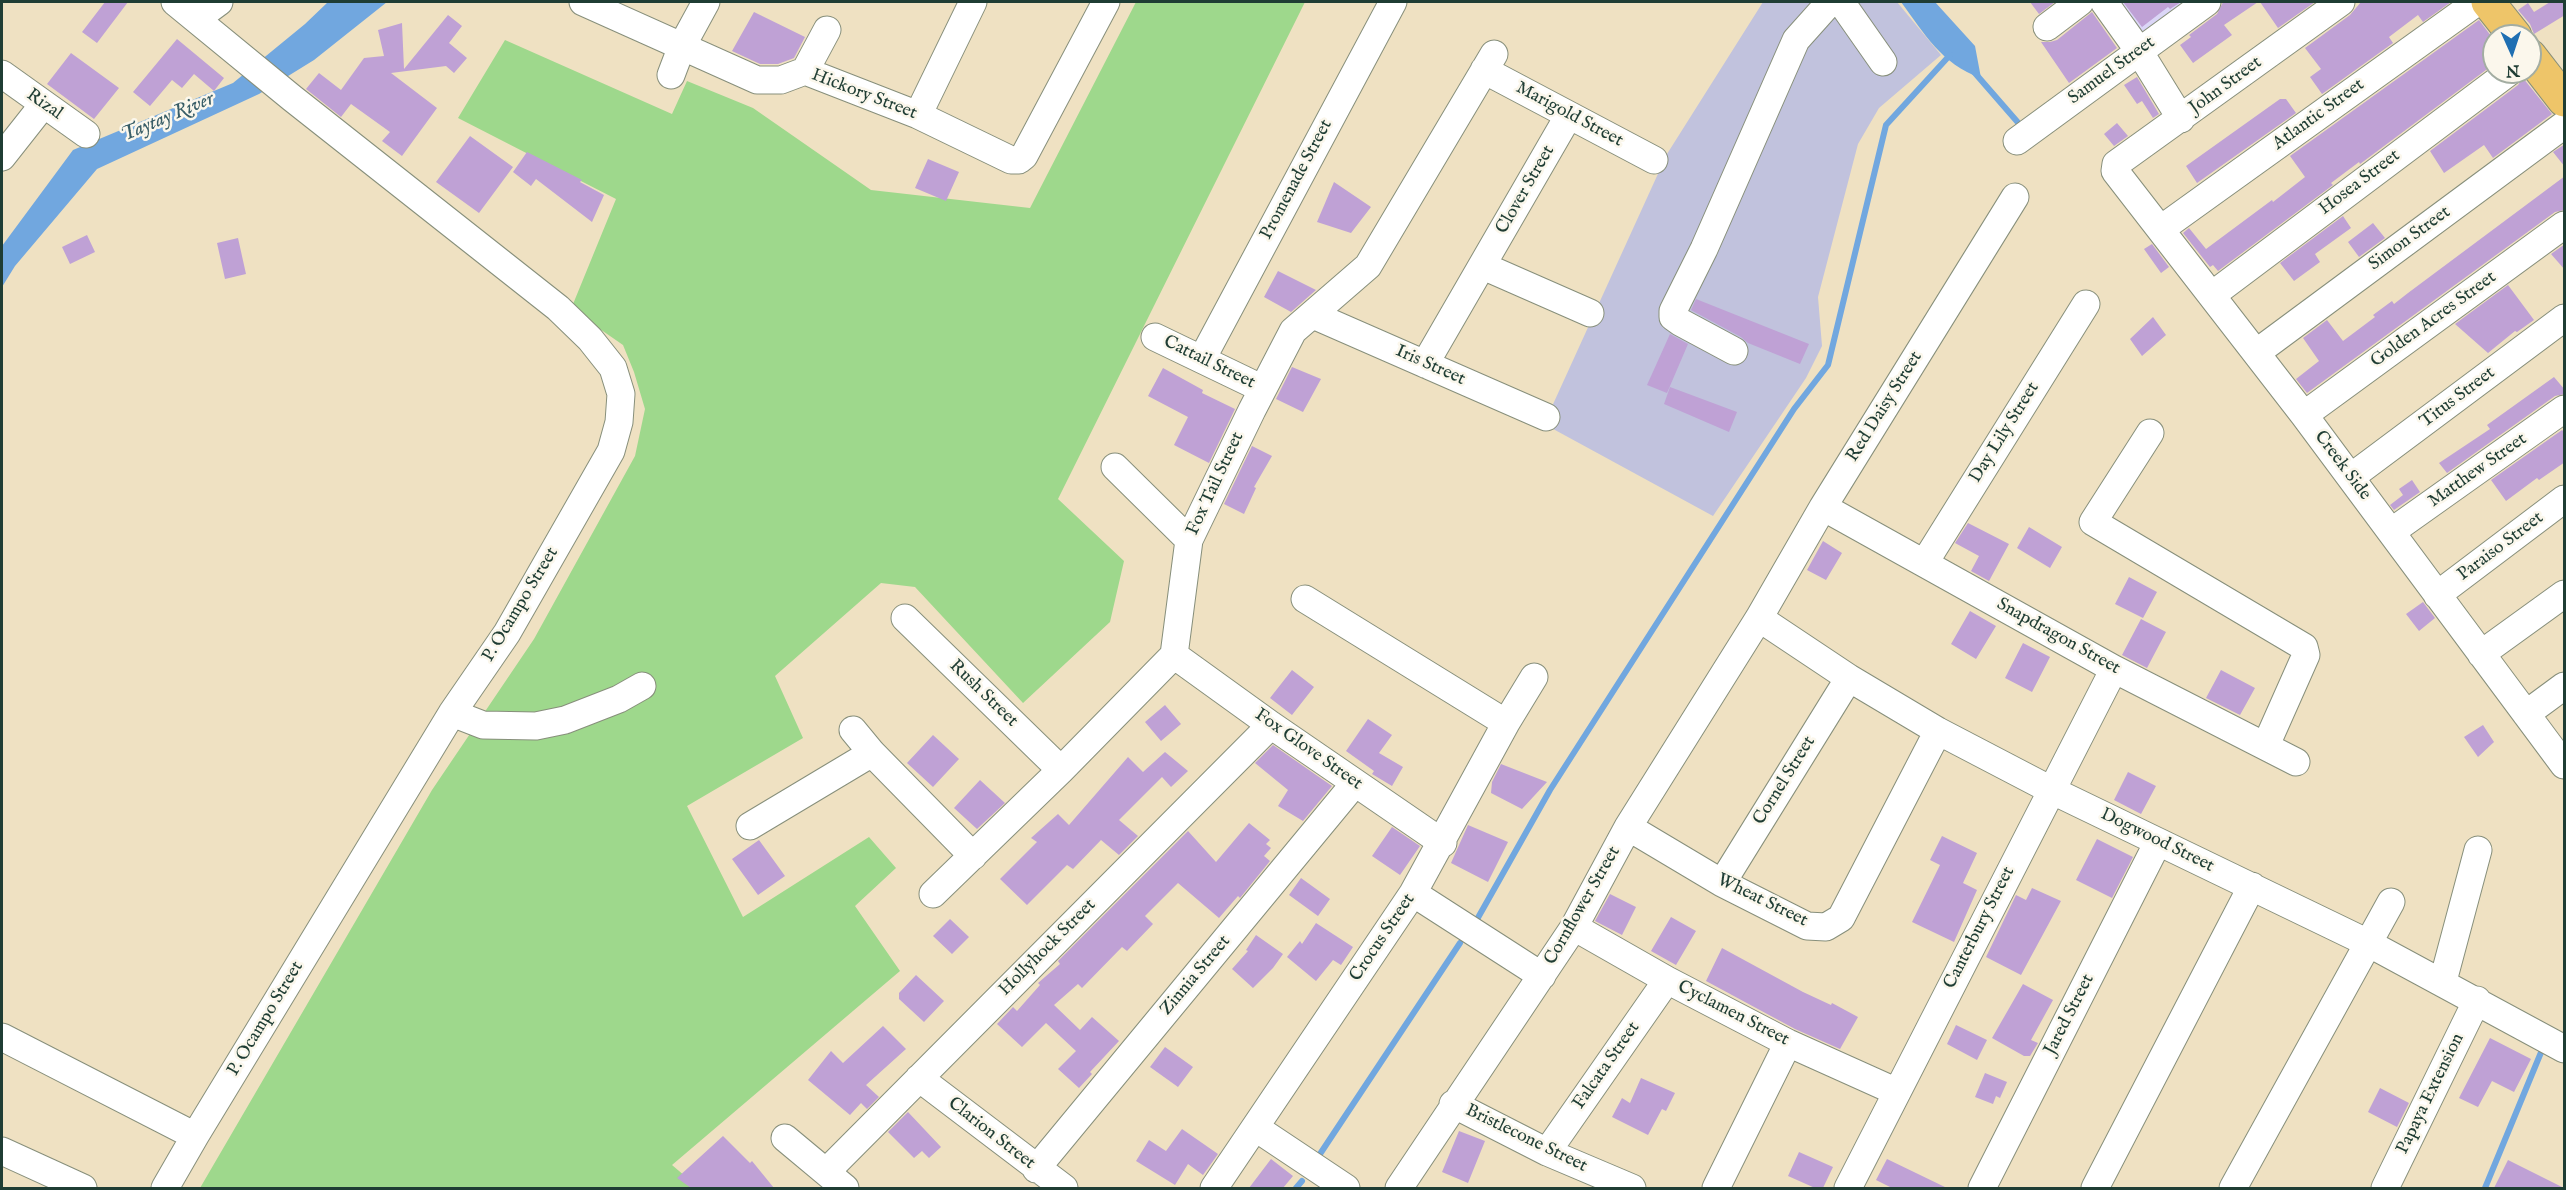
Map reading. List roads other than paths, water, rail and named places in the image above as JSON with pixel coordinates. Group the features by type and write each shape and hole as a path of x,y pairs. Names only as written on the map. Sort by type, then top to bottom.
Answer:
{"main road":[{"path":"2488,2 2505,24"},
{"path":"2542,71 2565,100"}],"street":[{"name":"P. Ocampo Street","path":"165,1188 452,712 507,633 611,451 619,422 621,394 613,368 590,339 558,308 292,98 175,2"},
{"path":"196,19 219,2"},
{"name":"Hickory Street","path":"583,2 757,80 782,80 805,71 918,115 1011,160 1024,156 1106,2"},
{"path":"671,75 682,46 706,2"},
{"path":"918,115 973,2"},
{"name":"Promenade Street","path":"1202,359 1393,2"},
{"path":"1734,351 1680,322 1673,317 1673,311 1704,249 1796,40 1830,2"},
{"path":"1841,2 1882,62"},
{"path":"2047,27 2080,2"},
{"path":"2104,2 2139,51 2181,119"},
{"name":"Samuel Street","path":"2017,141 2207,2"},
{"name":"John Street","path":"2115,171 2116,164 2341,2"},
{"name":"Atlantic Street","path":"2161,229 2477,2"},
{"path":"805,71 827,30"},
{"name":"Marigold Street","path":"1489,62 1569,115 1654,160"},
{"name":"Fox Tail Street","path":"1174,655 1189,540 1293,331 1368,266 1489,62"},
{"name":"Rizal","path":"2,74 86,134"},
{"name":"Hosea Street","path":"2212,295 2493,84"},
{"path":"2,157 43,105"},
{"name":"Clover Street","path":"1425,364 1569,115"},
{"name":"Simon Street","path":"2256,353 2565,125"},
{"name":"Creek Side","path":"2115,171 2351,477 2565,765"},
{"name":"Red Daisy Street","path":"1759,618 1823,507 2015,197"},
{"name":"Golden Acres Street","path":"2304,415 2565,225"},
{"path":"1482,266 1590,313"},
{"name":"Day Lily Street","path":"1924,562 2086,304"},
{"name":"Iris Street","path":"1313,315 1546,417"},
{"name":"Titus Street","path":"2351,477 2565,318"},
{"name":"Cattail Street","path":"1155,337 1263,389"},
{"name":"Matthew Street","path":"2391,532 2565,409"},
{"path":"2150,433 2093,522 2304,647 2306,655 2266,745"},
{"path":"1115,467 1189,540"},
{"name":"Paraiso Street","path":"2437,595 2565,499"},
{"name":"Snapdragon Street","path":"1823,507 2114,669 2296,762"},
{"path":"2481,654 2565,594"},
{"path":"1305,598 1506,723"},
{"name":"Rush Street","path":"905,618 1061,770"},
{"name":"Dogwood Street","path":"1759,618 1849,678 1938,731 2051,790 2443,981 2565,1049"},
{"name":"Cornflower Street","path":"1399,1188 1453,1104 1574,927 1628,827 1759,618"},
{"path":"933,894 1061,770 1174,655"},
{"name":"Fox Glove Street","path":"1174,655 1270,725 1443,843"},
{"name":"Canterbury Street","path":"1848,1188 2114,669"},
{"name":"Crocus Street","path":"1214,1188 1413,893 1443,843 1506,723 1534,677"},
{"name":"Cornel Street","path":"1722,883 1849,678"},
{"path":"452,712 483,725 536,726 565,720 620,699 642,686"},
{"path":"2526,714 2565,686"},
{"name":"Hollyhock Street","path":"835,1180 919,1078 1270,725"},
{"path":"853,730 872,753 973,856"},
{"name":"Wheat Street","path":"1628,827 1722,883 1807,926 1826,927 1841,918 1938,731"},
{"path":"750,826 872,753"},
{"name":"Zinnia Street","path":"1036,1169 1355,783"},
{"name":"Jared Street","path":"1982,1188 2158,842"},
{"path":"2443,981 2478,850"},
{"path":"2095,1188 2252,886"},
{"path":"1413,893 1542,976"},
{"path":"2233,1188 2391,902"},
{"name":"Cyclamen Street","path":"1574,927 1667,980 1788,1043 1897,1092"},
{"name":"Falcata Street","path":"1547,1152 1667,980"},
{"name":"Papaya Extension","path":"2385,1188 2477,1000"},
{"path":"2,1037 195,1136"},
{"path":"1716,1188 1788,1043"},
{"name":"Clarion Street","path":"919,1078 1064,1188"},
{"name":"Bristlecone Street","path":"1453,1104 1547,1152 1632,1188"},
{"path":"1256,1128 1346,1188"},
{"path":"785,1138 835,1180"},
{"path":"2,1151 83,1188"}],"water":[{"name":"Taytay River","path":"328,2 387,2 314,60 259,94 97,169 15,266 2,287 2,246 73,150 233,83 305,24"},
{"path":"1901,2 1935,2 1975,46 1981,78 1955,65 1944,56"}],"waterway":[{"path":"1475,923 1550,790 1794,409 1828,365 1886,125 1950,55"},
{"path":"1974,72 2021,126"},
{"path":"1318,1157 1460,943"},
{"path":"2485,1188 2542,1050"},
{"path":"1296,1188 1302,1181"}]}
